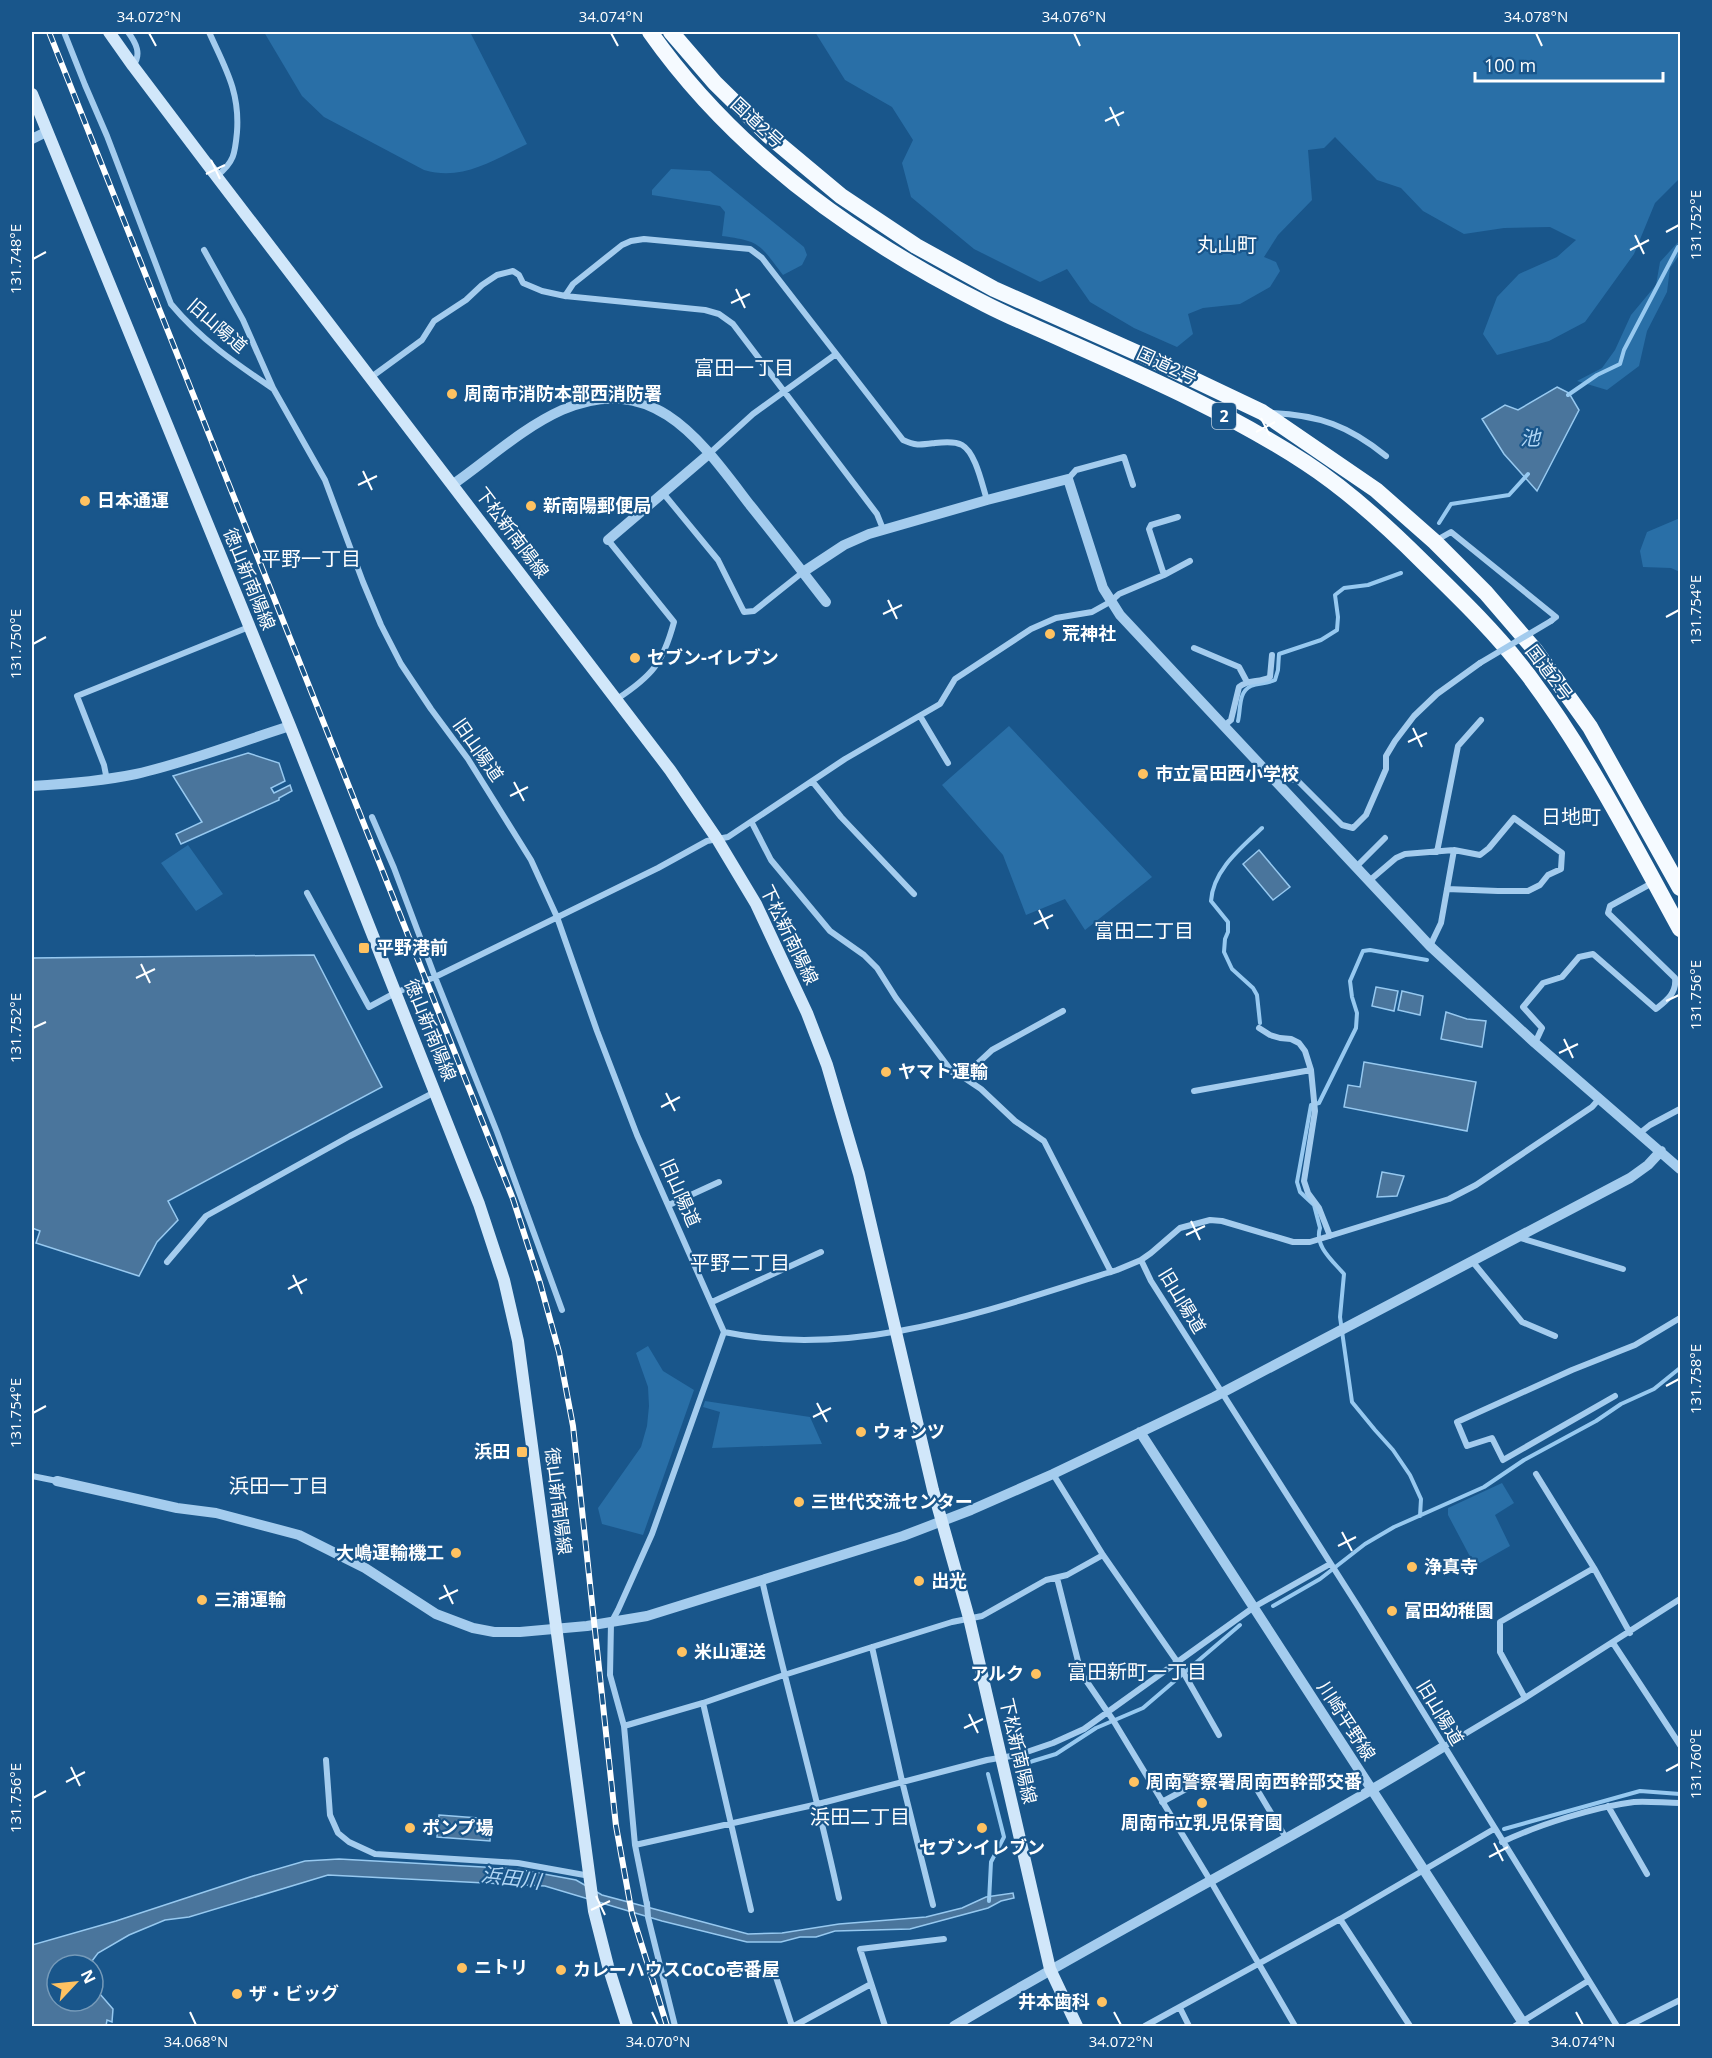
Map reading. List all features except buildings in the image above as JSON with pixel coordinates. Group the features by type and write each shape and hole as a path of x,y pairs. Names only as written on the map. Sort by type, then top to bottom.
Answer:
{"highway":[{"name":"国道2号","path":"650,32 704,99 753,148 831,211 910,264 987,305 1209,408 1307,464 1358,501 1477,615 1528,674 1573,740 1619,816 1680,929"},
{"name":"国道2号","path":"671,32 715,83 768,135 841,196 916,246 994,290 1152,359 1262,412 1376,490 1435,542 1486,593 1535,650 1590,728 1680,888"}],"main road":[{"name":"下松新南陽線","path":"109,32 670,770 717,839 756,904 775,943 807,1013 827,1065 859,1174 941,1521 969,1618 1050,1969 1077,2026"},
{"name":"徳山新南陽線","path":"32,94 290,726 479,1204 504,1281 516,1331 532,1435 593,1902 608,1966 627,2026"}],"street":[{"name":"旧山陽道","path":"64,32 107,136 171,304 189,325 221,354 273,388 328,486 363,582 401,664 468,759 531,860 557,916 633,1126 724,1332 757,1339 793,1341 862,1338 966,1316 1111,1272 1141,1260 1151,1281 1617,2026"},
{"path":"128,32 138,52 138,59 133,66"},
{"path":"208,32 233,84 238,111 235,152 229,166 217,176"},
{"path":"32,139 46,132"},
{"path":"565,296 573,284 622,245 631,241 644,239 750,249 762,258 903,440 915,446 956,442 964,446 971,454 978,469 987,500"},
{"path":"204,250 243,321 273,388"},
{"path":"370,378 422,340 434,321 466,300 482,285 497,275 513,271 524,283 542,291 565,296 705,310 720,314 733,324 877,514 883,529"},
{"path":"617,699 655,668 668,644 674,622 608,540 753,414 836,354"},
{"path":"452,485 530,428 562,410 587,402 616,397 638,402 661,411 681,424 710,453 826,602"},
{"path":"1262,412 1293,414 1334,423 1371,443 1386,456"},
{"path":"663,493 718,560 744,612 754,611 803,572 844,545 883,529 1068,479 1076,470 1124,457 1133,485"},
{"path":"1068,479 1103,588 1120,615 1430,946 1535,1043 1680,1169"},
{"path":"1164,576 1149,529 1151,525 1178,517"},
{"path":"1273,778 1297,780 1342,825 1353,828 1366,815 1386,769 1386,756 1414,716 1437,694 1480,663 1557,617 1451,532 1435,542"},
{"path":"307,893 369,1006 435,977 658,868 706,841 728,837 845,759 940,704 955,679 1031,629 1056,618 1092,612 1119,594 1164,576 1190,561"},
{"path":"107,780 104,765 77,696 249,627"},
{"path":"1194,648 1239,667 1247,682"},
{"path":"1225,725 1231,720 1239,687 1247,682 1266,680 1270,676 1272,655"},
{"path":"920,716 948,763"},
{"path":"1437,852 1458,746 1481,720"},
{"path":"32,786 107,780 150,770 290,726"},
{"path":"812,781 841,817 914,894"},
{"path":"372,817 497,1132 562,1310"},
{"path":"1370,881 1396,858 1405,854 1454,850 1480,855 1490,848 1514,818 1562,853 1562,869 1548,875 1540,885 1528,891 1447,889"},
{"path":"752,823 771,860 830,931 864,955 877,968 896,998 953,1074 963,1077 981,1089 1015,1121 1044,1141 1111,1272"},
{"path":"1356,867 1385,838"},
{"path":"1430,946 1442,923 1454,850"},
{"path":"1535,1043 1542,1028 1523,1007 1543,984 1562,977 1579,957 1593,954 1656,1009 1671,997 1676,986 1675,978 1608,913 1610,906 1654,882"},
{"path":"963,1077 992,1050 1064,1011"},
{"path":"1259,1028 1270,1035 1291,1039 1299,1043 1305,1051 1311,1070 1315,1111 1304,1181 1330,1236"},
{"path":"1194,1091 1311,1070"},
{"path":"167,1262 206,1216 435,1092"},
{"path":"1141,1260 1180,1228 1210,1220 1222,1221 1270,1237 1293,1242 1310,1242 1449,1198 1476,1185 1592,1107 1599,1099"},
{"path":"1640,1133 1680,1108"},
{"path":"32,1476 177,1508 216,1513 299,1535 365,1568 436,1614 472,1628 494,1632 520,1632 611,1623 647,1616 892,1540 971,1510 1053,1474 1221,1392 1630,1178 1648,1165 1661,1151"},
{"path":"669,1205 719,1182"},
{"path":"1517,1237 1623,1269"},
{"path":"712,1302 821,1252"},
{"path":"1472,1261 1522,1322 1555,1336"},
{"path":"1615,1396 1503,1460 1491,1438 1467,1446 1457,1422 1572,1370 1635,1345 1680,1318"},
{"path":"675,2026 648,1917 635,1845 624,1725 610,1675 611,1623 652,1534 724,1332"},
{"name":"川崎平野線","path":"1140,1432 1521,2025"},
{"path":"1053,1474 1103,1556 1178,1663 1219,1735"},
{"path":"1536,1474 1594,1568 1630,1633"},
{"path":"624,1725 703,1703 872,1647 982,1616 1046,1580 1066,1575 1103,1556"},
{"path":"635,1845 818,1804 902,1781 1018,1755 1053,1743 1084,1729 1254,1607 1330,1564"},
{"path":"1525,1698 1500,1652 1500,1622 1594,1568"},
{"path":"1057,1578 1081,1673 1113,1720 1210,1880 1295,2026"},
{"path":"762,1580 818,1804 838,1898"},
{"path":"954,2026 1050,1969 1372,1791 1630,1633 1680,1599"},
{"path":"1613,1643 1680,1745"},
{"path":"872,1647 933,1905"},
{"path":"703,1703 751,1910"},
{"path":"327,1760 330,1815 338,1833 349,1842 375,1854 518,1863 590,1880"},
{"path":"1249,1776 1286,1838"},
{"path":"1162,1802 1208,1778"},
{"path":"1502,1842 1526,1831 1608,1806 1636,1802 1680,1803"},
{"path":"1608,1806 1647,1874"},
{"path":"1145,2026 1340,1919 1494,1829"},
{"path":"1340,1919 1410,2026"},
{"path":"885,2026 860,1949 944,1939"},
{"path":"774,1974 793,2026 871,1984"},
{"path":"1521,2025 1588,1981"},
{"path":"1628,2026 1680,2000"},
{"path":"1180,2008 1189,2026"}],"shaded area":[{"path":"264,32 470,32 527,144 477,168 452,173 424,170 324,117 302,96"},
{"path":"815,32 1680,32 1680,178 1655,203 1634,254 1585,322 1549,341 1497,355 1483,334 1497,297 1519,274 1557,257 1576,240 1550,227 1504,228 1464,234 1423,211 1401,188 1377,180 1335,137 1324,148 1308,150 1312,200 1278,235 1264,257 1276,262 1280,271 1270,287 1240,304 1203,308 1188,314 1193,334 1177,347 1134,328 1090,302 1067,269 1040,282 974,249 911,197 902,163 913,140 892,107 845,80"},
{"path":"671,169 710,171 804,247 807,255 802,265 783,275 758,246 745,240 722,236 725,212 720,206 652,195 652,190"},
{"path":"1680,240 1680,254 1670,268 1667,292 1647,331 1639,366 1607,390 1577,381 1602,368 1615,350 1631,315 1656,285 1660,262"},
{"path":"1680,518 1680,572 1671,568 1643,567 1640,551 1647,532"},
{"path":"1009,726 1152,877 1085,930 1065,899 1026,915 1003,855 942,785"},
{"path":"188,845 223,894 196,911 161,863"},
{"path":"648,1346 663,1371 694,1390 643,1535 602,1524 598,1508 641,1447 647,1426 648,1387 636,1353"},
{"path":"705,1401 810,1417 822,1444 712,1448 720,1412 703,1407"},
{"path":"1502,1483 1514,1503 1495,1515 1510,1546 1475,1566 1448,1515 1448,1508"}],"water":[{"name":"池","path":"1557,387 1569,393 1579,410 1537,491 1504,454 1482,419 1505,405 1518,410"},
{"path":"248,753 279,763 285,781 271,788 274,793 290,785 292,791 279,800 181,844 176,834 202,822 173,776"},
{"path":"1259,850 1290,887 1273,900 1243,864"},
{"path":"314,955 382,1087 168,1201 178,1220 157,1242 139,1276 36,1243 40,1231 32,1228 32,958"},
{"path":"1376,987 1398,991 1394,1011 1372,1006"},
{"path":"1402,991 1423,996 1420,1015 1398,1010"},
{"path":"1446,1012 1467,1019 1486,1021 1482,1047 1441,1039"},
{"path":"1364,1062 1476,1082 1467,1131 1344,1107 1348,1085 1360,1087"},
{"path":"1382,1172 1404,1176 1397,1196 1377,1197"},
{"path":"439,1815 491,1819 490,1841 437,1837"},
{"name":"浜田川","path":"339,1859 517,1869 576,1880 602,1895 748,1934 782,1933 839,1924 926,1917 962,1908 986,1897 1013,1893 1014,1898 1001,1901 988,1908 910,1929 835,1931 816,1937 800,1937 781,1942 747,1942 662,1921 545,1886 328,1875 189,1917 165,1920 129,1935 98,1953 45,1953 45,2013 105,2013 105,2000 113,2009 112,2022 107,2020 106,2026 32,2026 32,1945 305,1861"}],"waterway":[{"path":"1568,395 1597,375 1620,364 1624,350 1678,247"},
{"path":"1439,523 1451,504 1509,495 1528,474"},
{"path":"1238,721 1244,692 1251,686 1275,680 1279,654 1321,640 1337,630 1335,595 1344,588 1368,585 1401,573"},
{"path":"1260,1023 1257,995 1253,988 1232,969 1224,952 1228,922 1211,901 1222,870 1229,860 1262,828"},
{"path":"1420,1516 1421,1499 1410,1475 1393,1450 1352,1402 1340,1317 1344,1274 1322,1247 1314,1205 1300,1192 1297,1182 1311,1105 1319,1103 1356,1028 1357,1013 1350,981 1363,951 1370,950 1427,960"},
{"path":"1273,1606 1320,1579 1365,1544 1394,1527 1484,1487 1524,1460 1596,1421 1621,1404 1654,1389 1680,1368"},
{"path":"1020,1765 1056,1754 1096,1728 1143,1708 1240,1625"},
{"path":"988,1774 1004,1837 991,1862 989,1901"},
{"path":"1504,1829 1640,1791 1680,1794"}],"railway":[{"path":"49,32 513,1199 540,1283 559,1352 573,1426 616,1826 632,1914 667,2026"}],"place":[{"name":"周南市消防本部西消防署","path":"452,394"},
{"name":"日本通運","path":"85,501"},
{"name":"新南陽郵便局","path":"531,506"},
{"name":"荒神社","path":"1050,634"},
{"name":"セブン-イレブン","path":"635,658"},
{"name":"市立富田西小学校","path":"1143,774"},
{"name":"平野港前","path":"364,948"},
{"name":"ヤマト運輸","path":"886,1072"},
{"name":"ウォンツ","path":"861,1432"},
{"name":"浜田","path":"522,1452"},
{"name":"三世代交流センター","path":"799,1502"},
{"name":"大嶋運輸機工","path":"456,1553"},
{"name":"浄真寺","path":"1412,1567"},
{"name":"出光","path":"919,1581"},
{"name":"三浦運輸","path":"202,1600"},
{"name":"富田幼稚園","path":"1392,1611"},
{"name":"米山運送","path":"682,1652"},
{"name":"アルク","path":"1036,1674"},
{"name":"周南警察署周南西幹部交番","path":"1134,1782"},
{"name":"周南市立乳児保育園","path":"1202,1803"},
{"name":"ポンプ場","path":"410,1828"},
{"name":"セブンイレブン","path":"982,1828"},
{"name":"ニトリ","path":"462,1968"},
{"name":"カレーハウスCoCo壱番屋","path":"561,1970"},
{"name":"ザ・ビッグ","path":"237,1994"},
{"name":"井本歯科","path":"1102,2002"}],"district":[{"name":"丸山町","path":"1227,245"},
{"name":"富田一丁目","path":"744,368"},
{"name":"平野一丁目","path":"311,559"},
{"name":"日地町","path":"1571,817"},
{"name":"富田二丁目","path":"1144,931"},
{"name":"平野二丁目","path":"740,1263"},
{"name":"浜田一丁目","path":"279,1486"},
{"name":"富田新町一丁目","path":"1137,1672"},
{"name":"浜田二丁目","path":"860,1817"}]}
